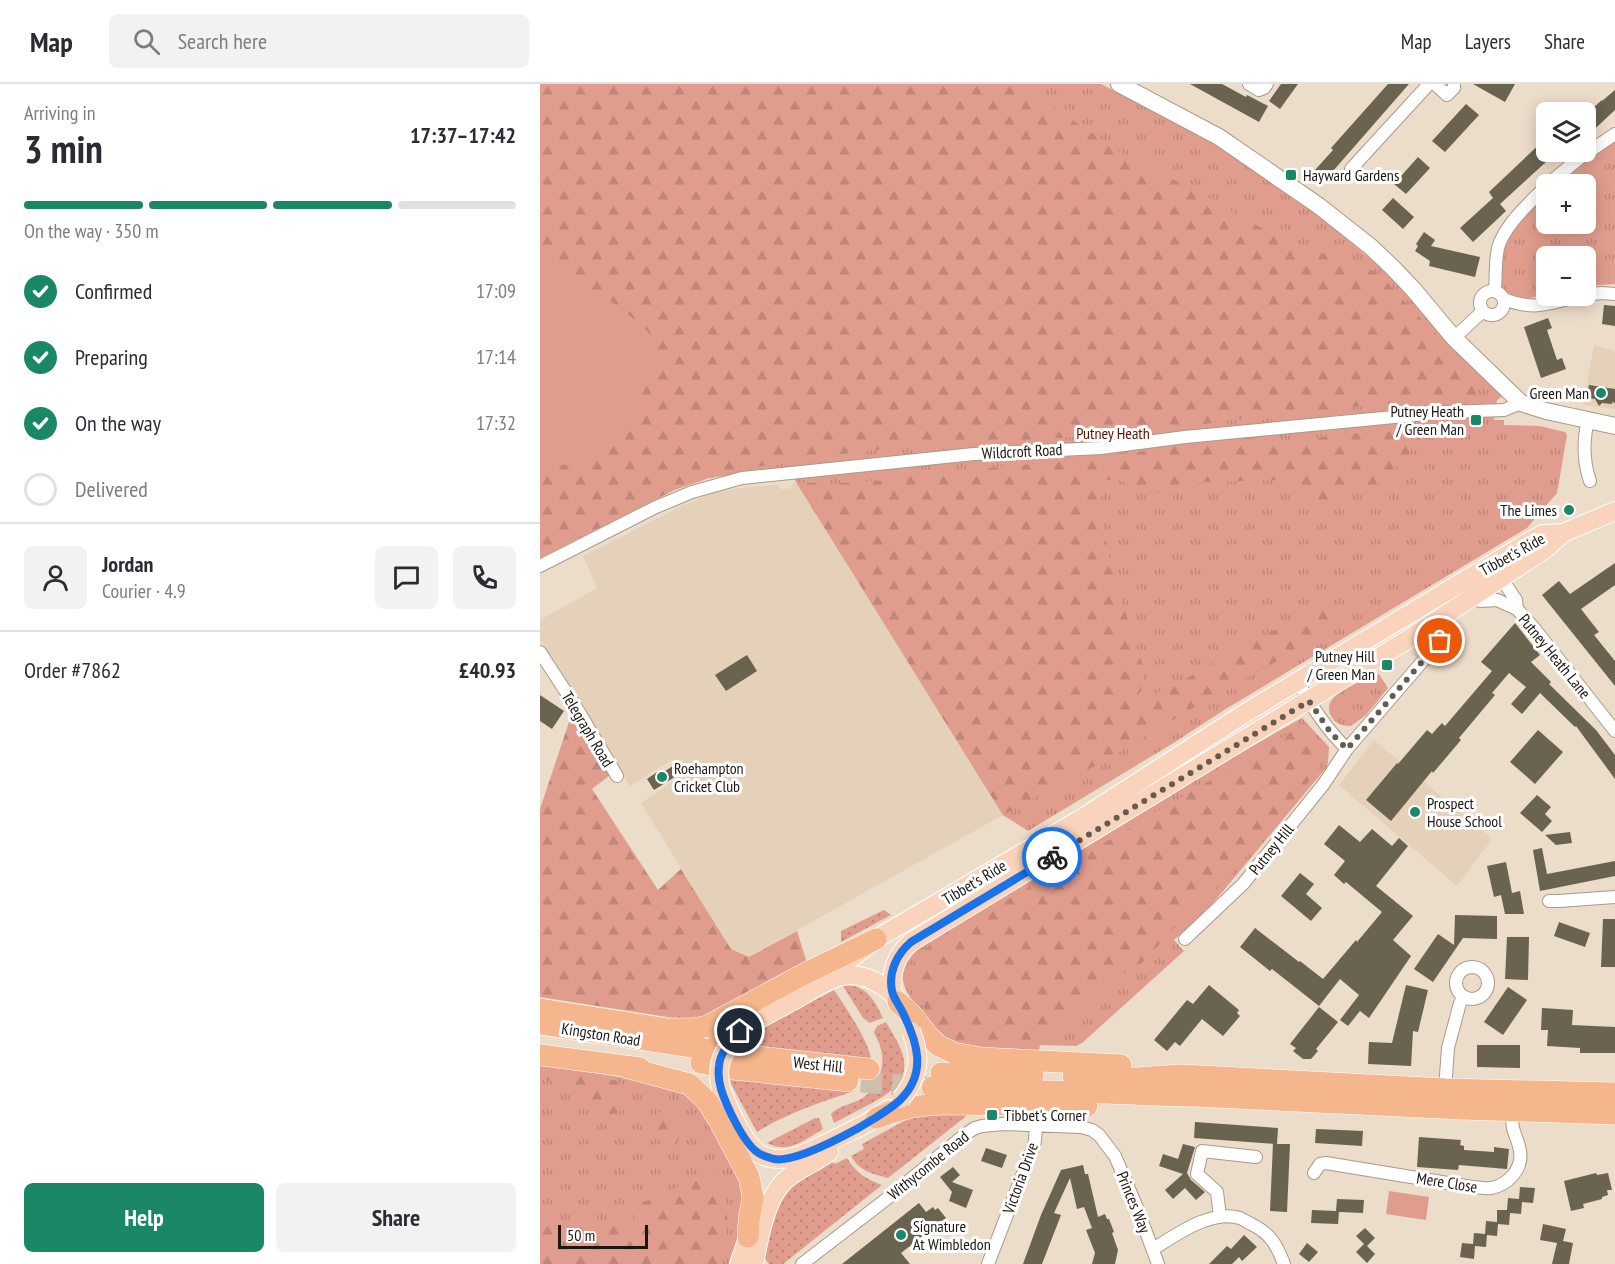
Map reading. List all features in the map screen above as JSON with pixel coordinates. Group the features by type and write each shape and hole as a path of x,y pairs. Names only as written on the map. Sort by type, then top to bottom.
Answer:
{"highway":[{"path":"664,1043 683,1028 698,1029 709,1025 804,974 876,939"},
{"path":"895,997 933,1041 954,1053 982,1058 1154,1067 1181,1075"},
{"path":"540,1009 664,1043 690,1036 701,1036 730,1027 747,1026"},
{"name":"Kingston Road","path":"540,1024 664,1043"},
{"name":"Kingston Road","path":"540,1039 664,1043"},
{"name":"West Hill","path":"664,1043 732,1069 865,1075"},
{"path":"540,1055 678,1074 725,1098"},
{"path":"625,1067 689,1084 707,1101 749,1177 753,1197 749,1219 755,1255"},
{"path":"980,1082 1181,1075 1445,1089 1615,1093"},
{"path":"933,1080 1161,1096 1615,1114"},
{"path":"877,1118 904,1108 924,1104 1127,1106 1161,1096"}],"main road":[{"path":"1563,533 1615,511"},
{"name":"Tibbet's Ride","path":"895,997 892,980 897,958 911,942 1309,701 1471,599 1547,548 1563,533"},
{"name":"Tibbet's Ride","path":"823,983 834,971 876,939 1084,817 1297,681 1543,534 1563,533"},
{"path":"857,975 869,979 895,997 912,1031 917,1047 917,1066 911,1084 901,1099 877,1118 808,1152 777,1160 756,1152 743,1135 725,1098 719,1064 727,1045 747,1026 823,983 840,976 857,975"},
{"path":"739,1264 755,1255 769,1205 780,1185 858,1128"},
{"path":"750,1145 759,1191 755,1255"}],"street":[{"path":"1119,84 1219,137 1319,206 1371,247 1413,289 1454,338 1521,403 1546,411 1615,426"},
{"path":"1249,84 1259,90 1267,84"},
{"path":"1351,169 1429,84"},
{"path":"1435,84 1447,95 1454,88 1454,84"},
{"path":"1560,174 1615,134"},
{"path":"1536,196 1506,231 1498,247 1499,295 1504,307 1499,313 1492,315 1483,311 1480,304 1482,295 1488,291 1499,295 1526,306 1536,305"},
{"path":"1596,294 1615,294"},
{"path":"1454,338 1483,311"},
{"name":"Wildcroft Road","path":"540,566 656,507 692,492 742,478 974,454 1101,447 1446,412 1504,410 1521,403"},
{"path":"1588,420 1585,433 1585,468 1590,481"},
{"name":"Putney Heath Lane","path":"1501,578 1516,600 1517,609"},
{"name":"Putney Heath Lane","path":"1471,599 1497,600 1517,609 1615,731"},
{"name":"Putney Hill","path":"1185,939 1243,884 1323,784 1347,749 1440,641"},
{"name":"Telegraph Road","path":"540,651 617,776"},
{"path":"1297,681 1331,733 1347,749"},
{"path":"1549,901 1615,897"},
{"path":"1445,1089 1448,1048 1460,1003 1464,997"},
{"name":"Mere Close","path":"1314,1173 1320,1164 1326,1163 1472,1186 1489,1188 1501,1185 1512,1176 1521,1156 1513,1129 1512,1110"},
{"name":"Withycombe Road","path":"802,1264 975,1128 990,1125 1081,1127 1092,1130 1106,1142"},
{"name":"Victoria Drive","path":"988,1264 1032,1150 1036,1125"},
{"name":"Princes Way","path":"1106,1142 1115,1156 1158,1264"},
{"path":"1220,1217 1216,1192 1197,1174 1202,1150 1256,1157"},
{"path":"1153,1249 1204,1220 1220,1217 1238,1218 1263,1230 1277,1245 1284,1264"}],"shaded area":[{"path":"1594,345 1615,351 1615,409 1583,405"},
{"path":"796,482 1003,815 749,957 731,949 641,803 684,774 673,759 630,786 540,639 540,620 597,588 583,556 712,493 747,487 779,485 780,489 786,489 791,488"},
{"name":"Prospect House School","path":"1374,740 1492,839 1457,886 1339,785"}],"green space":[{"name":"Putney Heath","path":"540,84 1101,84 1212,142 1316,213 1380,267 1503,396 1497,400 1494,420 1504,420 1504,425 1540,426 1565,432 1567,435 1557,493 1527,528 1028,831 1003,815 787,467 709,478 674,490 540,558"},
{"path":"540,84 1014,84 1035,95 1117,150 1279,238 1377,272 1475,376 1478,400 1400,402 1254,417 1169,429 1093,436 889,448 786,461 709,478 674,490 540,558 540,466 556,464 579,466 624,438 648,380 659,361 648,332 624,311 540,259"},
{"path":"1615,141 1615,284 1596,285 1596,246 1536,246 1536,297 1523,299 1506,294 1499,281 1504,246 1517,225 1536,205 1536,234 1596,234 1596,174 1570,174 1585,162 1596,162 1596,154"},
{"path":"540,261 624,311 648,332 659,361 648,380 624,438 604,454 579,466 556,464 540,466"},
{"path":"1431,425 1386,481 1320,503 1300,487 1277,480 1206,482 1163,492 1143,493 1122,481 1100,479 1104,531 1112,571 1144,669 1141,691 1136,698 1144,703 1150,696 1175,686 1224,655 1325,604 1333,606 1338,615 1322,637 1220,692 1104,761 1003,815 796,482 827,484 889,480 945,472 1099,458 1185,445 1272,443"},
{"path":"1379,674 1388,688 1366,715 1351,726 1335,721 1329,708 1337,694"},
{"path":"582,707 619,768 592,789 658,890 681,869 731,949 749,957 797,931 807,963 702,1019 693,1021 540,997 540,809 571,716"},
{"path":"1302,718 1329,747 1326,768 1208,909 1174,940 1184,951 1082,1043 1076,1046 1040,1045 1038,1054 963,1051 925,1024 905,988 902,976 904,963 911,953 1210,770"},
{"path":"1300,727 1327,756 1315,774 1235,870 1180,922 1142,963 1109,982 1050,1035 1036,1042 1003,1040 992,1049 967,1046 949,1039 934,1023 922,1003 909,972 918,953"},
{"path":"884,910 891,915 841,942 841,931"},
{"path":"849,985 862,989 874,1001 883,1018 870,1023 863,1018 843,986"},
{"path":"834,990 862,1036 871,1062 738,1046 742,1040 753,1033"},
{"path":"886,1022 903,1056 903,1073 900,1080 882,1097 834,1123 831,1114 834,1111 861,1099 876,1084 881,1071 882,1057 874,1032 877,1026"},
{"path":"540,1064 619,1077 634,1074 686,1087 748,1184 732,1264 540,1264"},
{"path":"546,1069 618,1081 623,1089 625,1104 615,1114 594,1112 586,1107 571,1090 548,1080"},
{"path":"730,1076 854,1091 792,1114 757,1132 731,1084"},
{"path":"974,1110 888,1178 862,1168 851,1156 864,1149 862,1144 915,1115"},
{"path":"661,1111 671,1112 679,1125 680,1132 676,1147 657,1140 649,1133 651,1120"},
{"path":"819,1118 823,1129 802,1142 789,1147 767,1143"},
{"path":"847,1158 862,1175 882,1185 783,1264 769,1264 763,1256 763,1247 784,1185 830,1161 835,1164"},
{"path":"713,1174 726,1203 728,1225 719,1264 540,1264 540,1214 579,1228 607,1220 633,1227 634,1204 653,1199 693,1179"},
{"path":"1389,1191 1429,1197 1426,1220 1386,1214"}],"building":[{"path":"1190,84 1222,84 1268,106 1259,122"},
{"path":"1281,84 1298,84 1280,109 1269,101"},
{"path":"1388,84 1409,84 1326,179 1315,170 1333,150 1331,148"},
{"path":"1473,84 1515,84 1505,102"},
{"path":"1615,90 1615,110 1596,128 1596,105"},
{"path":"1466,104 1479,115 1445,152 1432,141"},
{"path":"1536,147 1536,162 1546,162 1500,204 1506,211 1473,242 1460,228 1493,198 1489,192"},
{"path":"1418,157 1430,168 1406,194 1394,184"},
{"path":"1393,198 1414,217 1403,229 1382,210"},
{"path":"1424,232 1435,240 1431,246 1480,257 1475,277 1429,266 1430,261 1415,251 1418,246 1416,244"},
{"path":"1604,305 1615,306 1615,326 1602,324"},
{"path":"1548,318 1552,328 1547,330 1557,360 1562,358 1566,369 1541,378 1524,327"},
{"name":"Green Man","path":"1589,385 1615,389 1615,403 1602,403 1599,406 1595,399 1586,398"},
{"path":"1615,563 1615,585 1581,609 1599,632 1594,635 1615,661 1615,686 1542,595 1559,581 1570,594"},
{"path":"1515,623 1540,655 1531,662 1551,682 1549,684 1596,730 1615,755 1615,779 1576,726 1540,693 1522,714 1511,704 1526,687 1509,673 1492,693 1495,695 1459,738 1461,740 1391,821 1366,800 1427,730 1432,734 1442,723 1445,726 1492,671 1481,662"},
{"path":"747,655 757,671 726,691 715,675"},
{"path":"540,695 564,711 552,729 540,721"},
{"path":"1538,730 1563,752 1535,784 1510,762"},
{"name":"Roehampton Cricket Club","path":"676,764 681,773 654,790 647,779 657,772 659,775"},
{"path":"1537,795 1551,807 1545,814 1552,821 1542,832 1520,813"},
{"path":"1339,825 1360,842 1372,829 1392,846 1399,838 1408,846 1376,886 1413,916 1393,940 1411,956 1369,1018 1360,1011 1348,1026 1340,1020 1359,995 1340,979 1319,1006 1240,947 1255,928 1323,979 1382,912 1334,875 1345,861 1324,844"},
{"path":"1570,832 1572,843 1556,845 1545,835"},
{"path":"1542,848 1547,874 1615,861 1615,876 1540,891 1533,850"},
{"path":"1506,862 1512,893 1520,891 1524,914 1505,914 1501,895 1494,897 1487,866"},
{"path":"1300,873 1314,884 1306,894 1322,908 1311,921 1281,896"},
{"path":"1455,915 1497,916 1497,939 1463,938 1433,982 1414,969 1438,934 1454,945"},
{"path":"1603,919 1615,919 1615,967 1601,967"},
{"path":"1559,922 1590,933 1585,947 1554,936"},
{"path":"1507,937 1529,937 1528,980 1505,979"},
{"path":"1209,985 1239,1010 1237,1013 1240,1016 1223,1036 1202,1019 1180,1046 1175,1042 1167,1051 1154,1040 1187,1000 1193,1004"},
{"path":"1406,985 1428,990 1418,1032 1413,1031 1411,1066 1368,1064 1369,1042 1392,1043"},
{"path":"1508,987 1527,1000 1503,1035 1484,1022"},
{"path":"1319,1007 1338,1022 1316,1049 1318,1051 1311,1059 1303,1059 1293,1051 1296,1048 1290,1044"},
{"path":"1542,1008 1573,1010 1572,1025 1615,1027 1615,1053 1580,1053 1580,1048 1547,1046 1548,1030 1541,1030"},
{"path":"1477,1045 1520,1045 1520,1068 1477,1067"},
{"path":"1195,1122 1278,1128 1277,1144 1290,1144 1287,1212 1270,1211 1273,1144 1194,1138"},
{"path":"1316,1129 1363,1131 1362,1146 1315,1143"},
{"path":"1419,1137 1461,1140 1460,1145 1464,1146 1464,1150 1494,1152 1494,1147 1509,1149 1507,1169 1459,1165 1458,1170 1417,1167"},
{"path":"1183,1144 1195,1147 1187,1173 1191,1180 1205,1192 1196,1200 1185,1188 1173,1199 1165,1190 1183,1174 1159,1166 1163,1154 1178,1159"},
{"path":"986,1148 1007,1155 1002,1168 981,1161"},
{"path":"1083,1165 1085,1174 1088,1174 1098,1217 1105,1214 1114,1232 1112,1233 1118,1250 1115,1264 1092,1264 1095,1253 1086,1230 1092,1228 1084,1207 1077,1209 1070,1178 1054,1213 1061,1215 1042,1264 1023,1264 1061,1170"},
{"path":"953,1167 960,1175 952,1182 973,1190 966,1208 949,1201 952,1192 940,1177"},
{"path":"1596,1173 1597,1175 1608,1173 1612,1190 1607,1190 1608,1195 1602,1199 1583,1204 1584,1208 1571,1211 1564,1181"},
{"path":"1520,1187 1535,1188 1533,1203 1522,1202 1521,1214 1510,1213 1509,1225 1498,1224 1497,1236 1487,1235 1486,1247 1475,1246 1474,1259 1460,1257 1462,1243 1473,1244 1474,1233 1485,1234 1486,1221 1497,1222 1497,1210 1507,1210 1508,1198 1519,1199"},
{"path":"1337,1199 1364,1200 1363,1213 1339,1212 1338,1224 1311,1223 1312,1210 1336,1211"},
{"name":"Signature At Wimbledon","path":"919,1203 926,1212 933,1207 935,1210 938,1208 946,1218 901,1253 910,1264 842,1264"},
{"path":"1543,1224 1566,1229 1563,1241 1573,1243 1569,1264 1552,1264 1557,1243 1540,1240"},
{"path":"1365,1228 1375,1238 1367,1246 1375,1254 1367,1263 1356,1252 1364,1244 1356,1236"},
{"path":"1244,1235 1257,1247 1242,1261 1239,1257 1232,1264 1209,1264 1227,1246 1231,1249"},
{"path":"1307,1243 1318,1252 1309,1262 1299,1254"}],"tunnel":[{"path":"861,1082 928,1087"}],"way so far":[{"path":"1052,857 1309,701 1331,733 1347,749 1440,641"}],"place":[{"name":"Hayward Gardens","path":"1291,175"},
{"name":"Green Man","path":"1601,393"},
{"name":"Putney Heath / Green Man","path":"1476,420"},
{"name":"The Limes","path":"1569,510"},
{"name":"Putney Hill / Green Man","path":"1387,665"},
{"name":"Roehampton Cricket Club","path":"662,777"},
{"name":"Prospect House School","path":"1415,812"},
{"name":"Tibbet's Corner","path":"992,1115"},
{"name":"Signature At Wimbledon","path":"901,1235"}],"route":[{"path":"740,1031 727,1045 719,1064 720,1084 728,1107 743,1135 756,1152 777,1160 791,1158 877,1118 901,1099 915,1078 917,1066 917,1047 912,1031 892,993 894,967 903,949 1052,857"}]}
